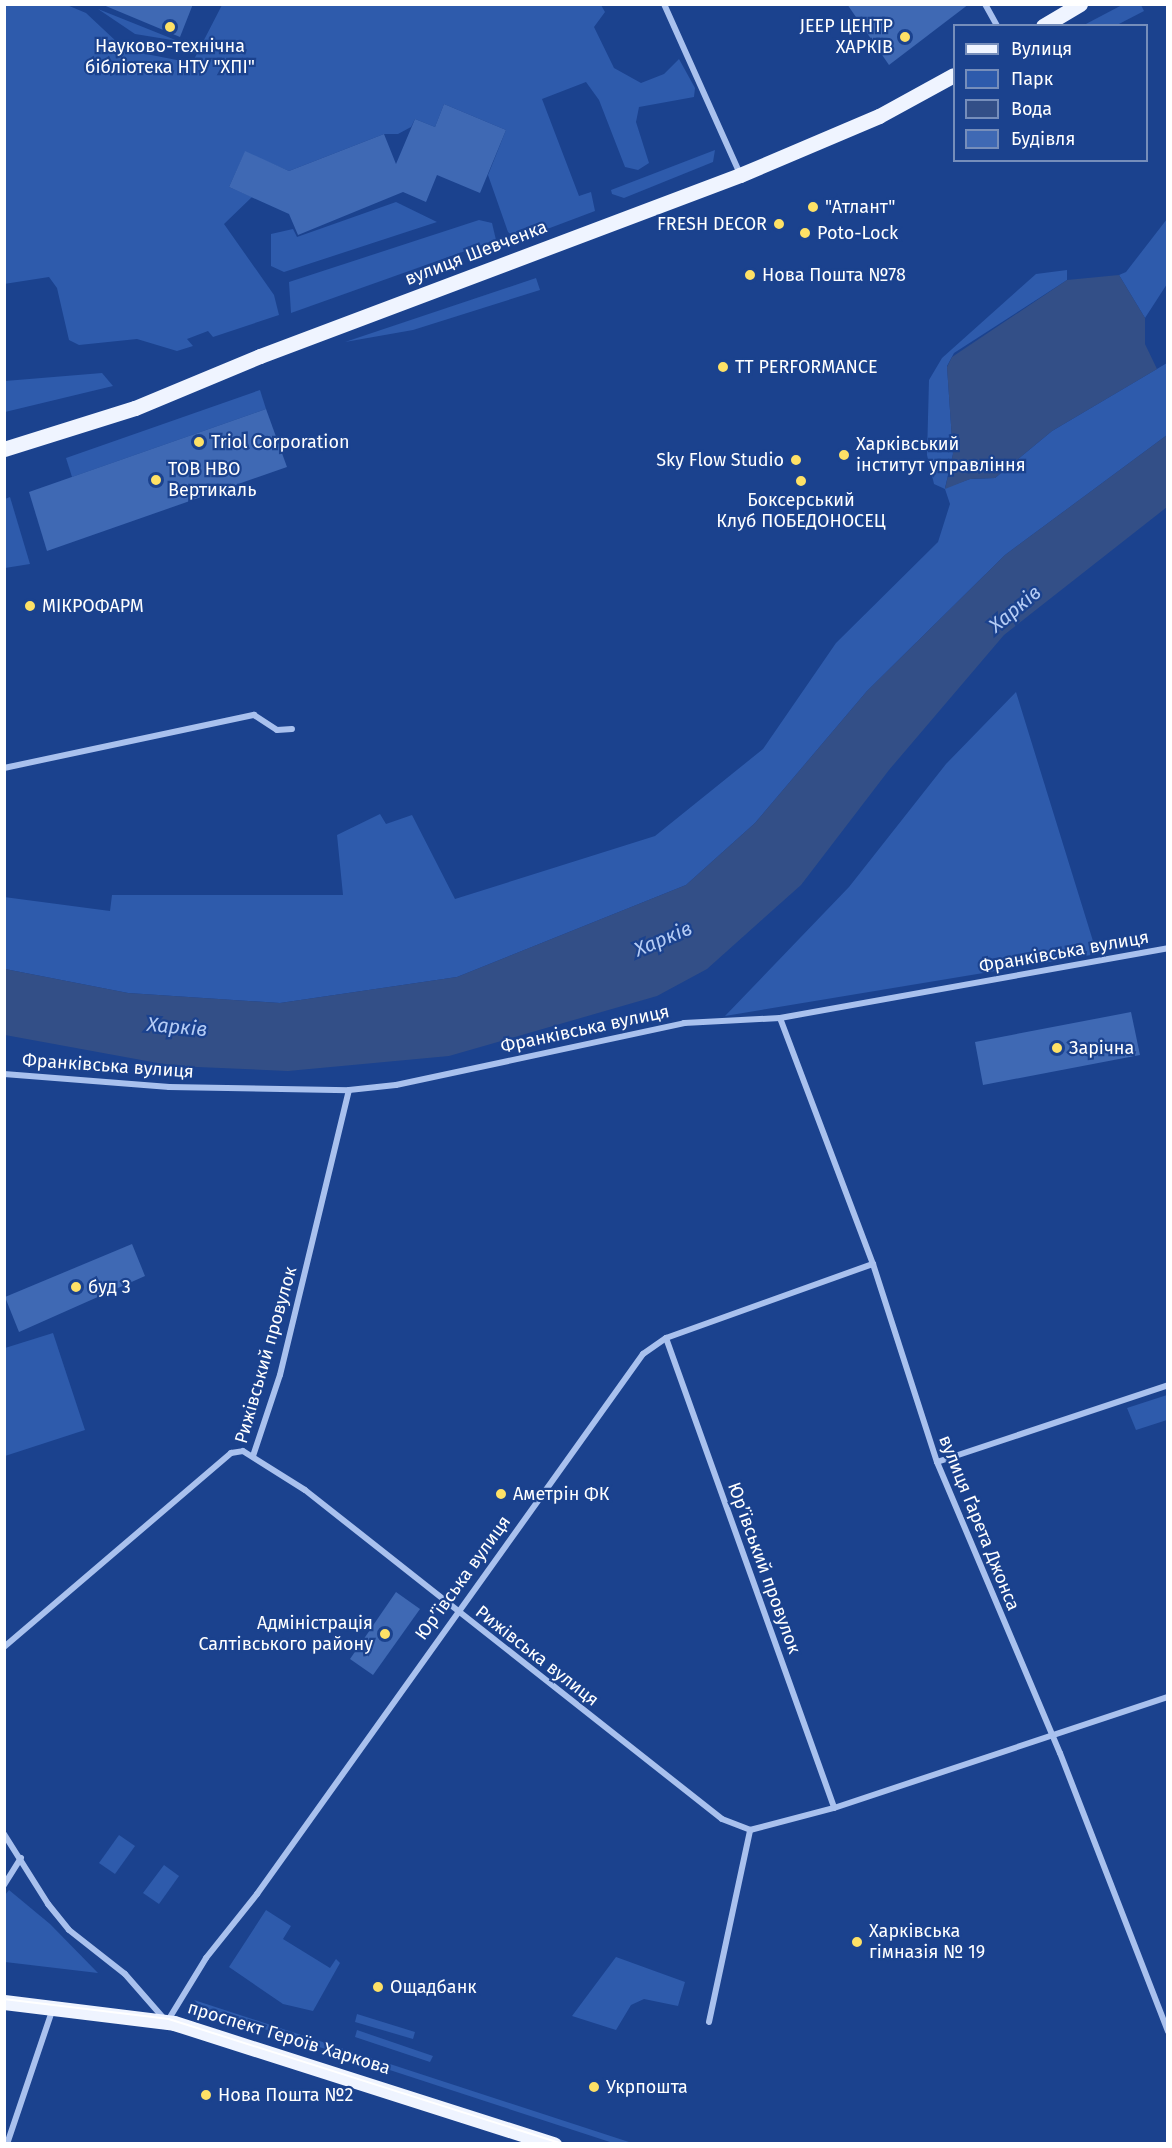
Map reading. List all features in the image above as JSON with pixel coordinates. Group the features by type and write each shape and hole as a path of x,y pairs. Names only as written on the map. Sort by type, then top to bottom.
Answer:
{"main road":[{"path":"1046,24 1080,4"},
{"name":"вулиця Шевченка","path":"4,449 135,408 278,349 740,175 879,116 953,76"},
{"name":"проспект Героїв Харкова","path":"4,2002 167,2022 554,2144"}],"street":[{"path":"664,4 740,175"},
{"path":"986,4 996,24"},
{"path":"4,768 254,715 277,730 292,729"},
{"name":"Франківська вулиця","path":"4,1074 169,1087 349,1090 396,1084 684,1023 780,1018 1167,948"},
{"name":"вулиця Ґарета Джонса","path":"780,1018 873,1264 937,1462 1053,1737 1167,2032"},
{"name":"Рижівський провулок","path":"4,1647 231,1453 253,1456 280,1375 349,1090"},
{"name":"Юр’ївська вулиця","path":"167,2022 206,1958 257,1894 644,1354 666,1338 873,1264"},
{"name":"Юр’ївський провулок","path":"666,1338 834,1808"},
{"path":"937,1462 1167,1385"},
{"name":"Рижівська вулиця","path":"253,1456 305,1490 722,1819 750,1830"},
{"path":"709,2022 750,1830 834,1808 1053,1737 1167,1697"},
{"path":"4,1834 48,1904 69,1930 125,1974 167,2022"},
{"path":"4,1885 21,1858"},
{"path":"7,2144 54,2007"}],"green space":[{"path":"5,5 67,5 86,13 118,43 141,53 187,62 188,71 222,5 601,5 605,12 594,27 614,68 641,83 664,74 679,59 695,88 694,97 639,107 636,122 649,163 638,170 625,167 599,100 586,82 542,99 579,196 591,192 595,211 518,240 508,232 488,175 506,130 444,104 435,127 415,119 411,127 398,134 384,134 289,171 245,152 229,187 252,197 224,224 274,295 279,315 213,337 208,331 187,339 193,346 177,351 137,339 79,345 69,340 57,288 49,277 4,284"},
{"path":"1122,5 1141,5 1144,11 1119,24 1086,24"},
{"path":"98,9 178,41 135,34"},
{"path":"715,150 713,162 624,198 612,194 611,190"},
{"path":"396,202 437,222 284,272 271,266 271,234 293,229 297,237"},
{"path":"1167,219 1167,284 1145,318 1119,275 1126,272"},
{"path":"479,220 492,223 496,240 291,313 289,282"},
{"path":"1067,270 1067,280 954,353 947,366 953,454 945,488 970,479 995,478 1052,431 1167,363 1167,435 1005,555 867,691 755,823 686,885 457,977 280,1003 128,993 5,969 4,897 110,911 112,895 343,895 337,835 380,814 386,824 412,815 455,899 655,836 763,749 836,643 938,542 950,504 945,489 934,484 927,455 929,380 942,358 1036,274"},
{"path":"536,278 540,290 413,330 345,342"},
{"path":"102,373 113,386 5,412 5,381"},
{"path":"260,390 266,409 72,477 66,458"},
{"path":"10,497 30,564 5,568 5,499"},
{"path":"1016,692 1097,954 725,1016 849,887 946,764"},
{"path":"53,1333 85,1430 5,1456 5,1348"},
{"path":"1167,1395 1167,1420 1136,1430 1127,1408"},
{"path":"119,1835 135,1846 115,1874 99,1863"},
{"path":"164,1865 179,1876 159,1904 143,1893"},
{"path":"9,1890 50,1924 98,1973 5,1962 5,1895"},
{"path":"266,1910 291,1926 283,1939 330,1968 336,1959 340,1963 313,2011 283,2004 229,1967"},
{"path":"616,1957 685,1982 678,2006 644,1999 631,2005 616,2030 572,2016"},
{"path":"194,2000 632,2143 613,2143 203,2009"},
{"path":"357,2014 415,2032 413,2039 355,2022"},
{"path":"357,2030 433,2056 430,2062 355,2037"}],"water":[{"path":"1119,275 1145,318 1145,344 1157,369 1052,431 995,478 970,479 945,489 953,454 947,367 952,357 1067,280"},
{"name":"Харків","path":"1167,435 1167,507 1004,635 889,770 801,885 707,969 657,996 449,1056 288,1071 174,1066 5,1035 5,969 128,993 280,1003 457,977 686,885 755,823 867,691 1005,555"}],"building":[{"name":"Науково-технічна бібліотека НТУ \"ХПІ\"","path":"101,4 193,4 180,37"},
{"name":"JEEP ЦЕНТР ХАРКІВ","path":"847,4 969,4 889,65"},
{"path":"444,104 506,130 480,193 437,175 426,202 403,192 298,235 289,214 229,187 245,151 289,171 384,134 396,164 415,119 435,127"},
{"name":"ТОВ НВО Вертикаль","path":"266,409 287,467 47,551 29,492"},
{"name":"Зарічна","path":"1131,1012 1140,1055 983,1085 975,1042"},
{"name":"буд 3","path":"132,1244 145,1276 19,1332 5,1297"},
{"name":"Адміністрація Салтівського району","path":"396,1592 420,1609 373,1675 350,1659"}],"tram line":[{"path":"4,1999 169,2019 564,2144"}],"place":[{"name":"Науково-технічна бібліотека НТУ \"ХПІ\"","path":"170,27"},
{"name":"JEEP ЦЕНТР ХАРКІВ","path":"905,37"},
{"name":"\"Атлант\"","path":"813,207"},
{"name":"FRESH DECOR","path":"779,224"},
{"name":"Poto-Lock","path":"805,233"},
{"name":"Нова Пошта №78","path":"750,275"},
{"name":"TT PERFORMANCE","path":"723,367"},
{"name":"Triol Corporation","path":"199,442"},
{"name":"Харківський інститут управління","path":"844,455"},
{"name":"Sky Flow Studio","path":"796,460"},
{"name":"ТОВ НВО Вертикаль","path":"156,480"},
{"name":"Боксерський Клуб ПОБЕДОНОСЕЦ","path":"801,481"},
{"name":"МІКРОФАРМ","path":"30,606"},
{"name":"Зарічна","path":"1057,1048"},
{"name":"буд 3","path":"76,1287"},
{"name":"Аметрін ФК","path":"501,1494"},
{"name":"Адміністрація Салтівського району","path":"385,1634"},
{"name":"Харківська гімназія № 19","path":"857,1942"},
{"name":"Ощадбанк","path":"378,1987"},
{"name":"Укрпошта","path":"594,2087"},
{"name":"Нова Пошта №2","path":"206,2095"}]}
